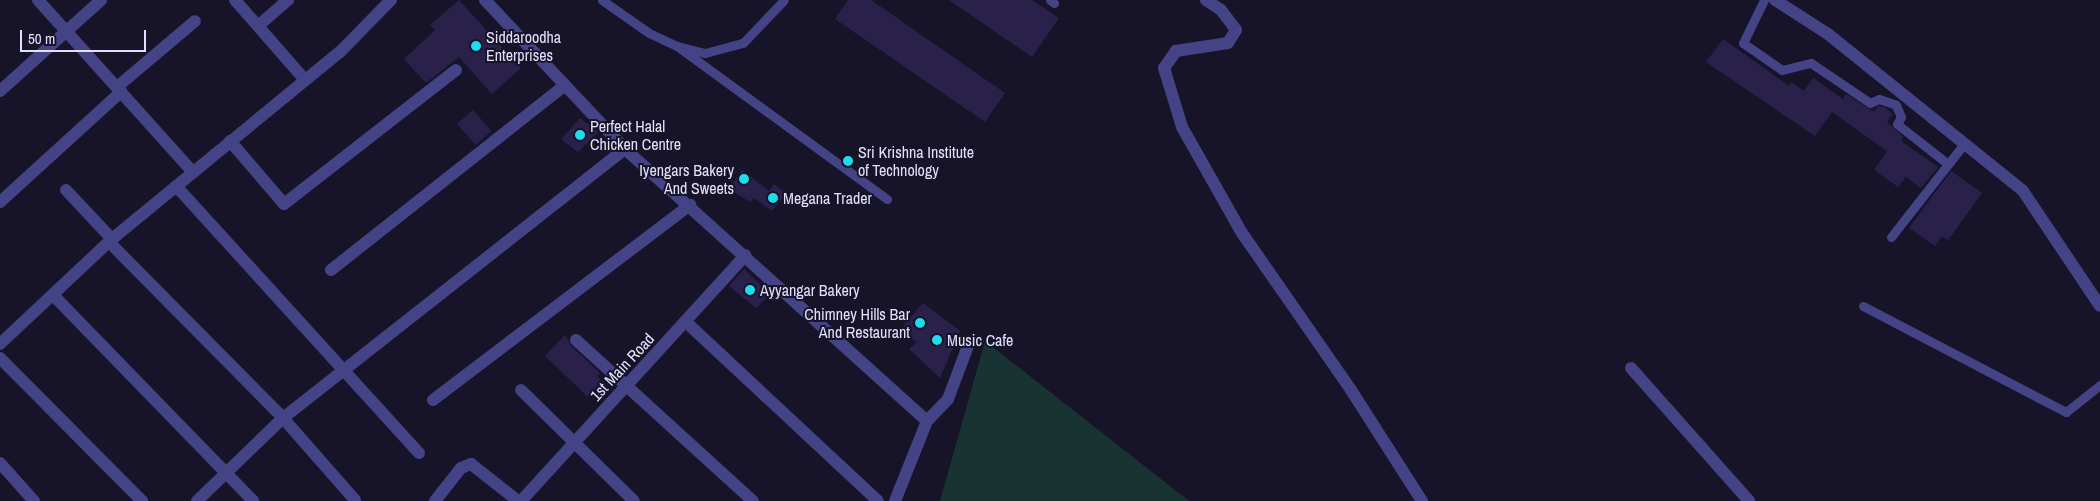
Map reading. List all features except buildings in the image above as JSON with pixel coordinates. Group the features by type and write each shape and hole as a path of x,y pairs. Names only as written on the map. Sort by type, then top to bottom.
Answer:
{"street":[{"path":"38,0 68,31 193,172"},
{"path":"0,91 101,0"},
{"path":"235,0 305,80"},
{"path":"258,26 288,0"},
{"path":"485,0 625,149 746,255 927,421"},
{"path":"1206,0 1221,10 1236,30 1228,44 1176,52 1164,68 1182,127 1242,233 1351,390 1422,501"},
{"path":"1775,0 1828,34 2023,191 2100,306"},
{"path":"0,344 110,241 340,52 388,1"},
{"path":"0,202 119,89 195,21"},
{"path":"230,141 284,204 456,70"},
{"path":"331,270 565,85"},
{"path":"197,501 283,418 625,149"},
{"path":"176,186 419,454"},
{"path":"66,190 110,241 283,418 355,500"},
{"path":"433,400 690,205"},
{"name":"1st Main Road","path":"520,501 746,255"},
{"path":"53,295 253,501"},
{"path":"686,322 878,501"},
{"path":"576,340 753,501"},
{"path":"894,501 927,421 948,399 969,343"},
{"path":"0,358 142,501"},
{"path":"1631,368 1749,501"},
{"path":"521,390 573,444 634,501"},
{"path":"0,463 34,501"},
{"path":"435,501 461,468 471,464 520,501"}],"lane":[{"path":"602,0 649,33 677,46 888,198"},
{"path":"677,46 705,53 743,43 784,0"},
{"path":"1764,0 1743,43 1782,70 1811,63 1870,103 1879,100 1896,105 1901,117 1897,124 1948,164"},
{"path":"1891,237 1964,144"},
{"path":"1863,306 2066,412 2100,385"}],"green space":[{"path":"985,341 1189,501 940,501"}],"place":[{"name":"Siddaroodha Enterprises","path":"476,46"},
{"name":"Perfect Halal Chicken Centre","path":"580,135"},
{"name":"Sri Krishna Institute of Technology","path":"848,161"},
{"name":"Iyengars Bakery And Sweets","path":"744,179"},
{"name":"Megana Trader","path":"773,198"},
{"name":"Ayyangar Bakery","path":"750,290"},
{"name":"Chimney Hills Bar And Restaurant","path":"920,323"},
{"name":"Music Cafe","path":"937,340"}]}
